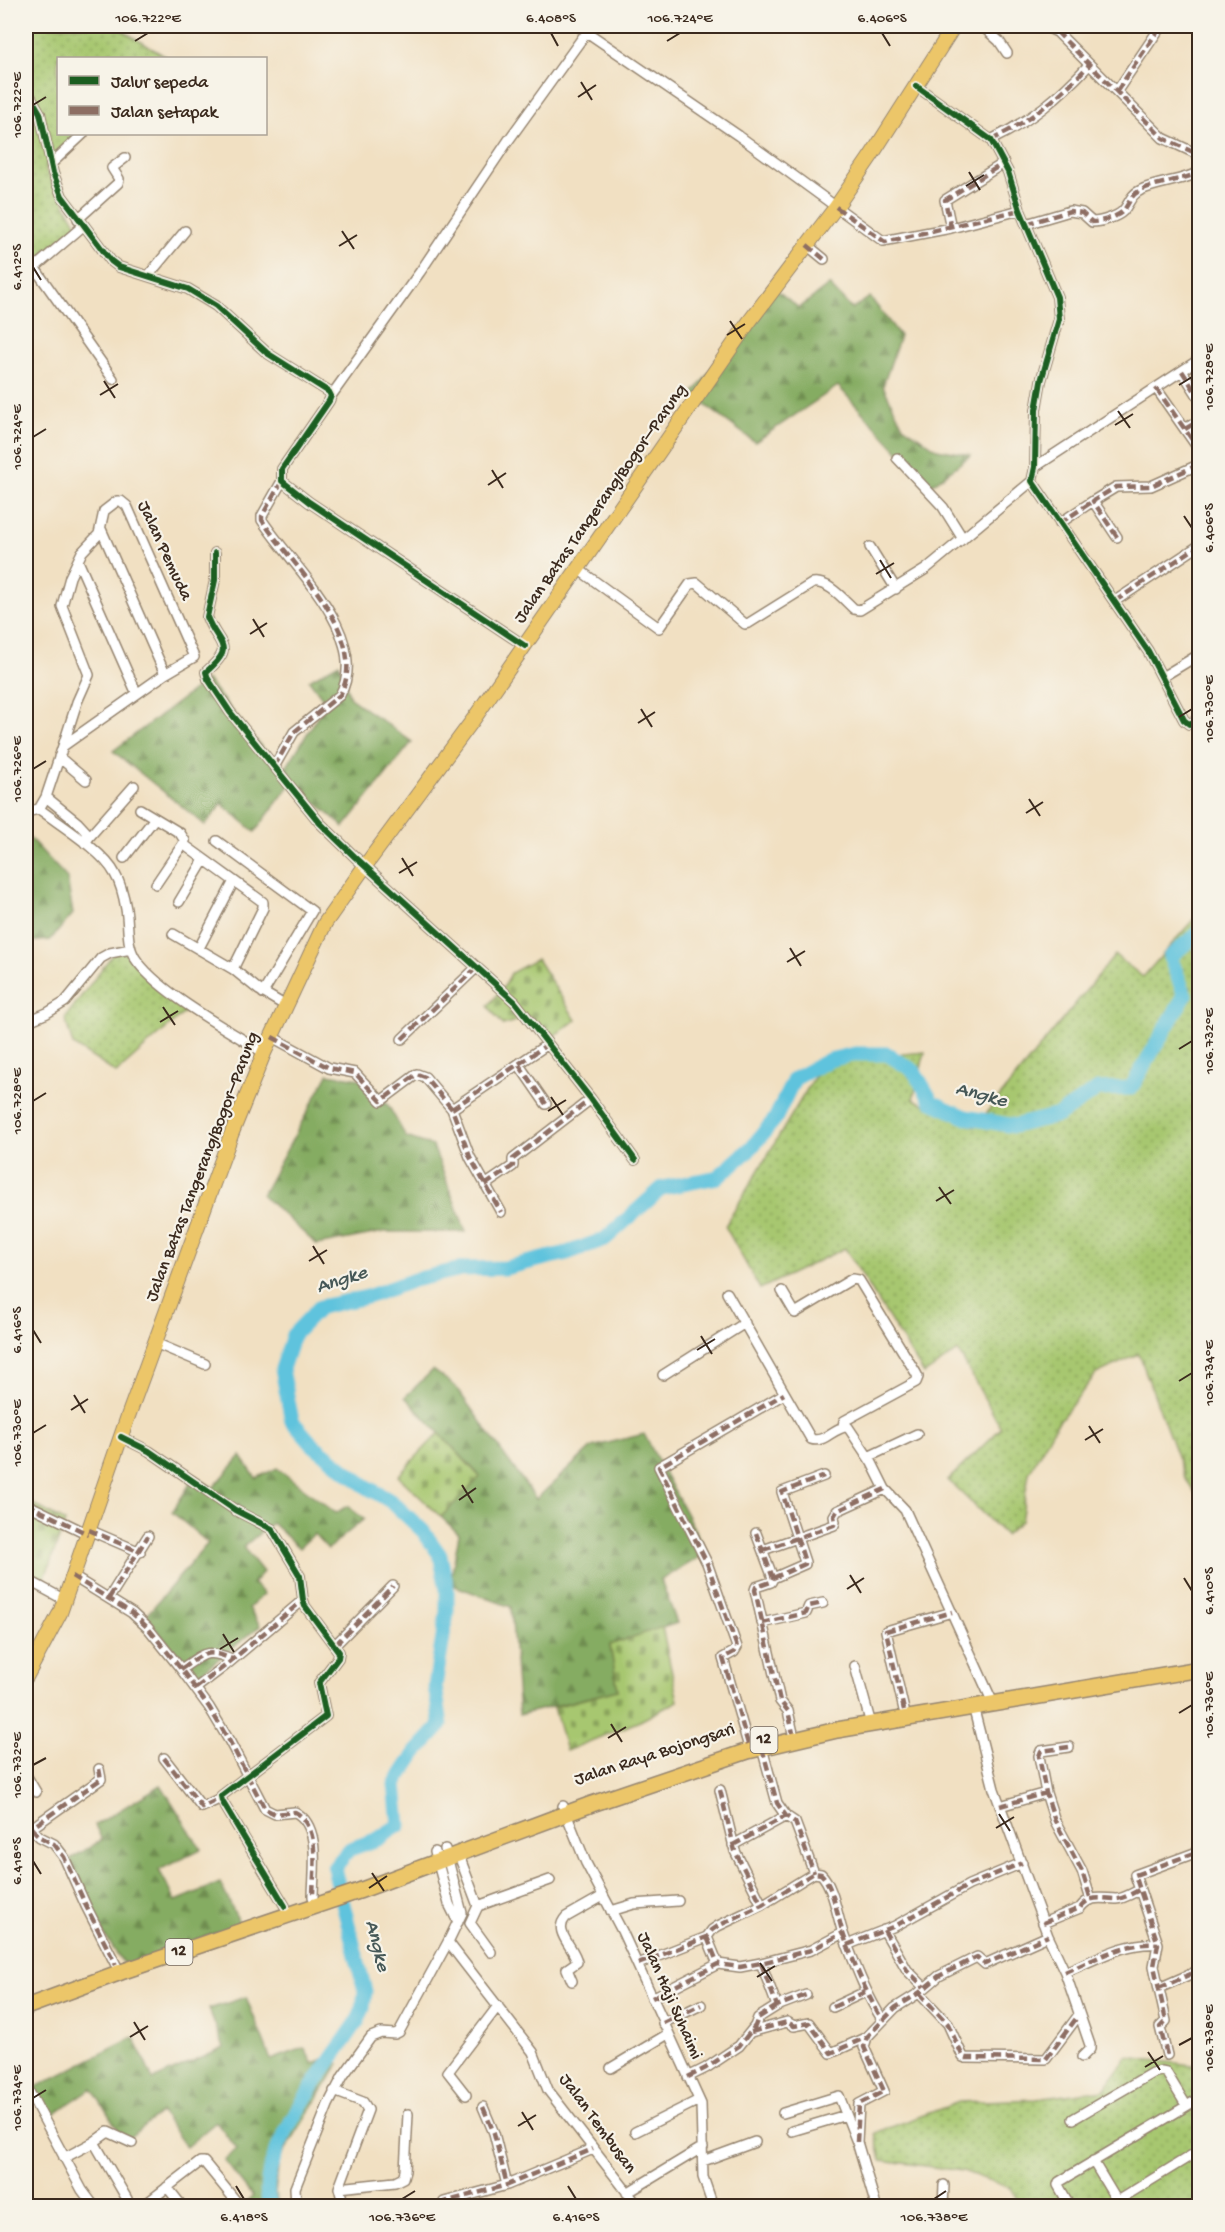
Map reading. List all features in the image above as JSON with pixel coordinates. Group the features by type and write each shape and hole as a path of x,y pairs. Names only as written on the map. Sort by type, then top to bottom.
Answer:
{"highway":[{"name":"Jalan Raya Bojongsari","path":"332,1895 707,1755 973,1706 991,1699 1200,1660"},
{"name":"Jalan Raya Bojongsari","path":"755,1746 793,1733 904,1710 1200,1669"},
{"name":"12","path":"26,1997 285,1906 313,1897 332,1895"},
{"name":"12","path":"26,2007 332,1895"}],"main road":[{"name":"Jalan Batas Tangerang/Bogor–Parung","path":"26,1677 50,1633 64,1600 211,1188 264,1053 325,923 473,720 749,322 836,207 954,26"}],"street":[{"path":"578,26 589,29 883,241 951,228 1020,210"},
{"path":"982,26 999,41 1007,53"},
{"path":"1044,26 1057,32 1163,138 1195,153 1200,159"},
{"path":"1117,91 1161,26"},
{"path":"274,767 294,732 340,695 344,688 346,669 342,639 326,604 262,520 262,516 282,481 281,474 286,463 420,272 508,141 589,29"},
{"path":"991,140 1037,115 1089,65"},
{"path":"578,569 659,628 690,584 697,583 745,624 813,583 820,582 857,610 896,589 926,569 1032,482 1035,467 1036,410 1041,381 1054,338 1059,306 1053,284 1020,210 1004,163 991,140 916,86"},
{"path":"26,89 40,113 51,164 62,196 114,264 188,290 216,306 267,353 331,396"},
{"path":"51,164 82,135"},
{"path":"26,275 118,183 119,180 112,168 125,158"},
{"path":"951,228 945,200 1004,163"},
{"path":"1026,224 1070,211 1082,213 1092,222 1099,222 1122,211 1131,196 1141,190 1194,175 1200,171"},
{"path":"148,276 185,231"},
{"path":"807,244 824,258"},
{"path":"34,267 113,379"},
{"path":"1035,467 1200,359"},
{"path":"1182,371 1200,399"},
{"path":"1156,388 1200,451"},
{"path":"1185,429 1200,420"},
{"path":"897,458 943,507 963,539"},
{"path":"1060,523 1116,487 1151,486 1200,464"},
{"path":"282,481 309,502 525,646"},
{"path":"1032,482 1148,651 1186,723 1200,719"},
{"name":"Jalan Pemuda","path":"117,501 124,503 194,656 63,746 77,702 89,675 62,606 70,577 82,552 96,538 101,529 104,511 117,501"},
{"path":"1093,501 1117,537"},
{"path":"101,529 165,674"},
{"path":"1115,602 1200,545"},
{"path":"870,548 896,589"},
{"path":"215,553 215,580 207,617 221,639 223,651 220,660 206,672 206,675 230,712 311,814 365,866 516,1002 635,1160"},
{"path":"78,561 137,694"},
{"path":"1162,677 1200,654"},
{"path":"39,809 46,797 63,746"},
{"path":"59,757 86,780"},
{"path":"87,840 134,786"},
{"path":"46,797 78,823 87,840 116,875 127,912 130,949 145,970 174,993 264,1053"},
{"path":"26,812 39,809 87,840"},
{"path":"140,809 180,833 185,841 156,884"},
{"path":"124,858 155,818"},
{"path":"217,841 325,923"},
{"path":"183,844 263,902 264,905 233,969"},
{"path":"179,902 204,860"},
{"path":"199,948 234,881"},
{"path":"263,993 312,911"},
{"path":"173,934 233,969 263,993 286,1006"},
{"path":"26,1022 65,1002 101,958 110,953 130,949"},
{"path":"402,1039 477,967"},
{"path":"272,1037 329,1068 355,1073 381,1101 417,1074 421,1075 452,1109 470,1156 501,1212"},
{"path":"452,1109 548,1044"},
{"path":"519,1065 546,1104"},
{"path":"485,1185 513,1166 513,1159 528,1146 591,1099"},
{"path":"727,1293 784,1394 814,1440 822,1439 843,1426 844,1420 916,1382 918,1377 916,1372 859,1280 852,1279 795,1313 782,1291"},
{"path":"663,1375 745,1323"},
{"path":"155,1343 205,1364"},
{"path":"784,1394 658,1467 707,1563 737,1647 734,1653 723,1658 777,1803 786,1816 796,1824 814,1873"},
{"path":"843,1426 852,1430 885,1490 901,1504 909,1518 991,1699"},
{"path":"868,1457 917,1434"},
{"path":"121,1437 148,1451 220,1500 272,1529 300,1576 303,1599 339,1654 319,1683 326,1716 249,1776 224,1792 221,1798 202,1807 165,1758"},
{"path":"793,1733 788,1712 780,1701 755,1588 805,1564 783,1492 824,1476"},
{"path":"763,1550 834,1525 837,1511 885,1490"},
{"path":"26,1504 140,1552"},
{"path":"756,1533 773,1578"},
{"path":"109,1598 148,1536"},
{"path":"72,1576 139,1619 181,1669 219,1722 249,1776 255,1792 268,1811 274,1814 295,1812 300,1815 309,1827 314,1843 313,1897"},
{"path":"26,1579 64,1600"},
{"path":"335,1645 393,1586"},
{"path":"196,1688 303,1599"},
{"path":"762,1623 806,1613 809,1606 823,1603"},
{"path":"904,1710 886,1631 952,1612"},
{"path":"181,1669 208,1652 215,1652 232,1659"},
{"path":"855,1666 869,1717"},
{"path":"973,1706 1000,1806 1048,1936 1065,1972 1090,2047 1082,2057"},
{"path":"1069,1747 1039,1753 1046,1793 1055,1821 1082,1871 1091,1900"},
{"path":"99,1769 101,1779 28,1830 54,1844 64,1857 116,1965"},
{"path":"26,1775 36,1792"},
{"path":"720,1790 733,1845 762,1905"},
{"path":"1000,1806 1046,1793"},
{"path":"221,1798 285,1906"},
{"name":"Jalan Haji Suhaimi","path":"564,1810 586,1863 638,1965 699,2100 702,2108 704,2181 713,2206"},
{"path":"733,1845 786,1816"},
{"path":"1167,2055 1160,2027 1166,2021 1154,1966 1158,1944 1135,1875 1200,1851"},
{"path":"444,1854 478,1906"},
{"path":"296,2206 295,2188 334,2091 371,2037 381,2033 399,2032 462,1913 444,1854"},
{"path":"847,1945 884,1930 969,1885 1022,1863"},
{"path":"638,1965 707,1938 718,1926 762,1905 814,1873 821,1874 826,1881 865,1992 882,2019"},
{"path":"491,1952 470,1923 478,1906 550,1880"},
{"path":"1043,1923 1080,1908 1091,1900 1106,1897 1117,1899 1140,1890"},
{"path":"572,1981 567,1969 577,1962 561,1931 562,1921 603,1896"},
{"path":"611,1911 634,1904 678,1901"},
{"path":"884,1930 907,1970 948,2024 963,2057 1046,2059 1078,2016"},
{"path":"652,1998 718,1964 740,1967 761,1963 811,1950 843,1933"},
{"path":"857,2142 859,2104 884,2091 864,2047 867,2037 882,2019 939,1976 977,1957 985,1964 1048,1936"},
{"path":"707,1938 718,1964"},
{"name":"Jalan Tembusan","path":"448,1942 532,2052 548,2090 627,2193 703,2147"},
{"path":"1065,1972 1116,1950 1145,1943 1158,1944"},
{"path":"761,1963 777,2006"},
{"path":"1159,1988 1200,1970"},
{"path":"833,2007 865,1992"},
{"path":"688,2077 739,2046 761,2016 777,2006 806,1995"},
{"path":"663,2023 701,2005"},
{"path":"466,2095 448,2072 498,2006"},
{"path":"751,2032 787,2022 796,2026 809,2023 831,2053 867,2037"},
{"path":"611,2068 668,2034"},
{"path":"1073,2119 1152,2073 1161,2071 1166,2072 1186,2105"},
{"path":"26,2086 64,2158 94,2206"},
{"path":"334,2091 363,2102 368,2110 339,2188 344,2206"},
{"path":"783,2113 839,2096 857,2142 876,2206"},
{"path":"1070,2206 1058,2185 1059,2182 1200,2098"},
{"path":"635,2132 699,2100"},
{"path":"483,2107 494,2133 507,2185"},
{"path":"339,2188 395,2182 403,2178 408,2115"},
{"path":"792,2131 846,2115"},
{"path":"64,2158 108,2132 132,2143"},
{"path":"94,2142 127,2199"},
{"path":"703,2161 755,2142"},
{"path":"446,2206 444,2202 507,2185 593,2149"},
{"path":"1093,2161 1119,2204 1200,2150"},
{"path":"142,2206 196,2165 204,2162 240,2206"},
{"path":"943,2206 944,2185"},
{"path":"167,2187 182,2206"},
{"path":"627,2193 638,2206"}],"green space":[{"path":"26,26 115,26 166,57 57,57 57,135 86,135 45,169 77,225 26,269 26,133 41,114 26,93"},
{"path":"829,285 852,309 870,297 900,336 883,386 903,426 937,449 971,455 930,486 838,386 755,442 692,395 774,288 799,308"},
{"path":"339,663 350,698 412,742 344,827 292,782 255,832 222,804 205,825 113,751 207,680 283,773 326,703 309,680"},
{"path":"26,834 67,878 73,914 50,940 26,942"},
{"path":"1199,913 1199,1498 1185,1478 1139,1354 1096,1374 1056,1425 1029,1473 1021,1521 1005,1535 948,1480 1001,1428 958,1351 924,1374 845,1248 760,1289 725,1226 824,1061 925,1052 913,1099 975,1127 1115,955 1143,977"},
{"path":"118,947 186,1011 116,1073 73,1045 65,1018"},
{"path":"537,959 576,1020 549,1039 530,1016 503,1025 488,1006 505,985 511,973"},
{"path":"328,1074 367,1080 388,1105 406,1137 433,1146 466,1232 384,1232 317,1245 262,1195"},
{"path":"433,1370 455,1386 536,1499 592,1447 644,1434 707,1553 661,1580 677,1623 610,1645 618,1690 519,1715 511,1607 450,1584 459,1534 441,1517 480,1476 405,1397"},
{"path":"439,1433 480,1477 441,1517 398,1476"},
{"path":"241,1456 256,1478 277,1468 336,1513 347,1506 364,1519 328,1549 314,1534 299,1548 272,1523 243,1547 263,1572 253,1583 264,1594 249,1608 260,1626 197,1676 145,1617 208,1543 172,1512 195,1476 213,1488"},
{"path":"26,1500 65,1522 43,1583 26,1574"},
{"path":"662,1627 678,1701 640,1721 566,1751 554,1707 618,1690 610,1645"},
{"path":"161,1785 201,1849 159,1870 176,1901 220,1883 240,1924 125,1966 99,1927 67,1861 102,1840 95,1825"},
{"path":"246,1997 271,2060 304,2048 313,2064 330,2055 339,2064 279,2160 275,2193 279,2206 247,2206 244,2204 252,2196 224,2160 237,2149 216,2122 186,2147 161,2112 125,2141 92,2088 49,2117 34,2088 134,2037 153,2080 224,2048 209,2009"},
{"path":"1127,2057 1199,2066 1199,2206 1022,2206 1010,2188 963,2171 881,2160 875,2133 959,2102 1036,2099 1104,2090"}],"waterway":[{"name":"Angke","path":"271,2206 267,2187 272,2164 282,2139 313,2085 357,2022 363,2008 365,1991 334,1868 350,1849 378,1839 399,1825 395,1784 416,1752 441,1725 435,1686 447,1613 447,1589 440,1555 423,1531 392,1502 364,1485 312,1444 292,1421 282,1369 293,1335 320,1307 367,1297 414,1280 461,1269 505,1268 567,1253 605,1239 662,1188 718,1177 751,1148 775,1119 794,1079 829,1060 855,1054 887,1054 914,1071 932,1102 965,1117 1014,1126 1059,1115 1098,1089 1131,1088 1185,995 1170,957 1200,931"}],"marked path":[{"path":"1044,26 1057,32 1163,138 1195,153 1200,159"},
{"path":"1117,91 1161,26"},
{"path":"991,140 1044,107 1089,65"},
{"path":"951,228 945,200 1004,163"},
{"path":"1026,224 1070,211 1082,213 1092,222 1109,219 1123,211 1137,192 1188,177 1200,171"},
{"path":"836,207 885,242 1020,210"},
{"path":"807,245 824,259"},
{"path":"1182,371 1200,399"},
{"path":"1156,388 1200,451"},
{"path":"1185,429 1200,420"},
{"path":"1117,537 1093,501 1116,487 1151,486 1200,464"},
{"path":"274,767 294,732 340,695 347,672 345,649 337,626 324,602 262,520 262,516 282,481"},
{"path":"1060,523 1093,501"},
{"path":"1115,601 1200,545"},
{"path":"402,1039 477,967"},
{"path":"272,1037 329,1068 355,1073 381,1101 417,1074 425,1077 452,1109 470,1157 501,1212"},
{"path":"452,1109 548,1044"},
{"path":"519,1065 546,1104"},
{"path":"485,1185 513,1166 513,1159 591,1099"},
{"path":"748,1744 723,1658 734,1652 737,1647 707,1563 659,1467 784,1394"},
{"path":"773,1578 805,1564 782,1492 824,1476"},
{"path":"763,1550 834,1525 834,1516 837,1511 885,1489"},
{"path":"26,1504 88,1534"},
{"path":"89,1530 140,1552"},
{"path":"756,1533 773,1578 771,1582 756,1587 755,1590 780,1701 788,1711 793,1733"},
{"path":"109,1598 148,1536"},
{"path":"72,1576 132,1613 148,1628 209,1707 265,1809 275,1814 295,1812 304,1819 313,1838 313,1897"},
{"path":"335,1645 393,1586"},
{"path":"196,1688 303,1600"},
{"path":"762,1623 806,1613 809,1606 823,1603"},
{"path":"904,1710 886,1631 952,1612"},
{"path":"181,1669 210,1653 232,1659"},
{"path":"1069,1747 1041,1751 1039,1756 1046,1793 1055,1821 1082,1871 1091,1900"},
{"path":"762,1748 777,1803 786,1816 795,1822 814,1873"},
{"path":"164,1758 202,1807 221,1798"},
{"path":"26,1832 101,1779 99,1769"},
{"path":"720,1790 735,1851 762,1905"},
{"path":"1000,1806 1046,1793"},
{"path":"733,1845 786,1816"},
{"path":"31,1828 40,1837 54,1844 64,1857 116,1965"},
{"path":"1167,2055 1160,2027 1166,2021 1154,1966 1158,1944 1135,1875 1200,1851"},
{"path":"847,1945 895,1926 969,1885 1022,1863"},
{"path":"638,1964 707,1937 718,1926 762,1905 814,1873 821,1874 829,1887 842,1932 857,1970 882,2019"},
{"path":"1043,1923 1080,1908 1092,1899 1119,1899 1139,1890"},
{"path":"884,1930 907,1970 924,1987"},
{"path":"652,1998 718,1964 740,1967 761,1963 811,1950 843,1933"},
{"path":"857,2142 859,2104 884,2091 864,2047 867,2037 895,2008 919,1993 939,1976 977,1957 985,1964 1048,1936"},
{"path":"707,1937 718,1964"},
{"path":"1065,1972 1122,1948 1158,1944"},
{"path":"761,1963 777,2006 806,1995"},
{"path":"1159,1988 1200,1970"},
{"path":"833,2007 865,1992"},
{"path":"919,1993 948,2024 963,2057 966,2058 1046,2059 1078,2016"},
{"path":"663,2023 701,2005"},
{"path":"688,2077 739,2046 755,2026 758,2018 777,2006"},
{"path":"751,2032 787,2022 794,2026 809,2023 831,2053 867,2037"},
{"path":"483,2107 494,2133 507,2185"},
{"path":"446,2206 444,2202 507,2185 593,2149"}],"cycle path":[{"path":"916,86 991,140 1008,172 1020,210 1057,297 1059,319 1041,381 1036,410 1035,467 1032,481 1148,651 1184,720 1189,724 1200,719"},
{"path":"26,89 40,113 53,173 62,196 111,261 119,267 188,289 216,306 267,353 329,392 331,396 329,401 282,469 282,481 309,502 525,646"},
{"path":"215,553 215,580 207,617 223,650 221,656 206,672 208,679 230,712 320,823 515,1002 591,1099 635,1160"},
{"path":"121,1437 149,1451 235,1510 272,1529 300,1576 305,1606 339,1652 338,1658 319,1683 326,1716 221,1796 285,1906"}]}
